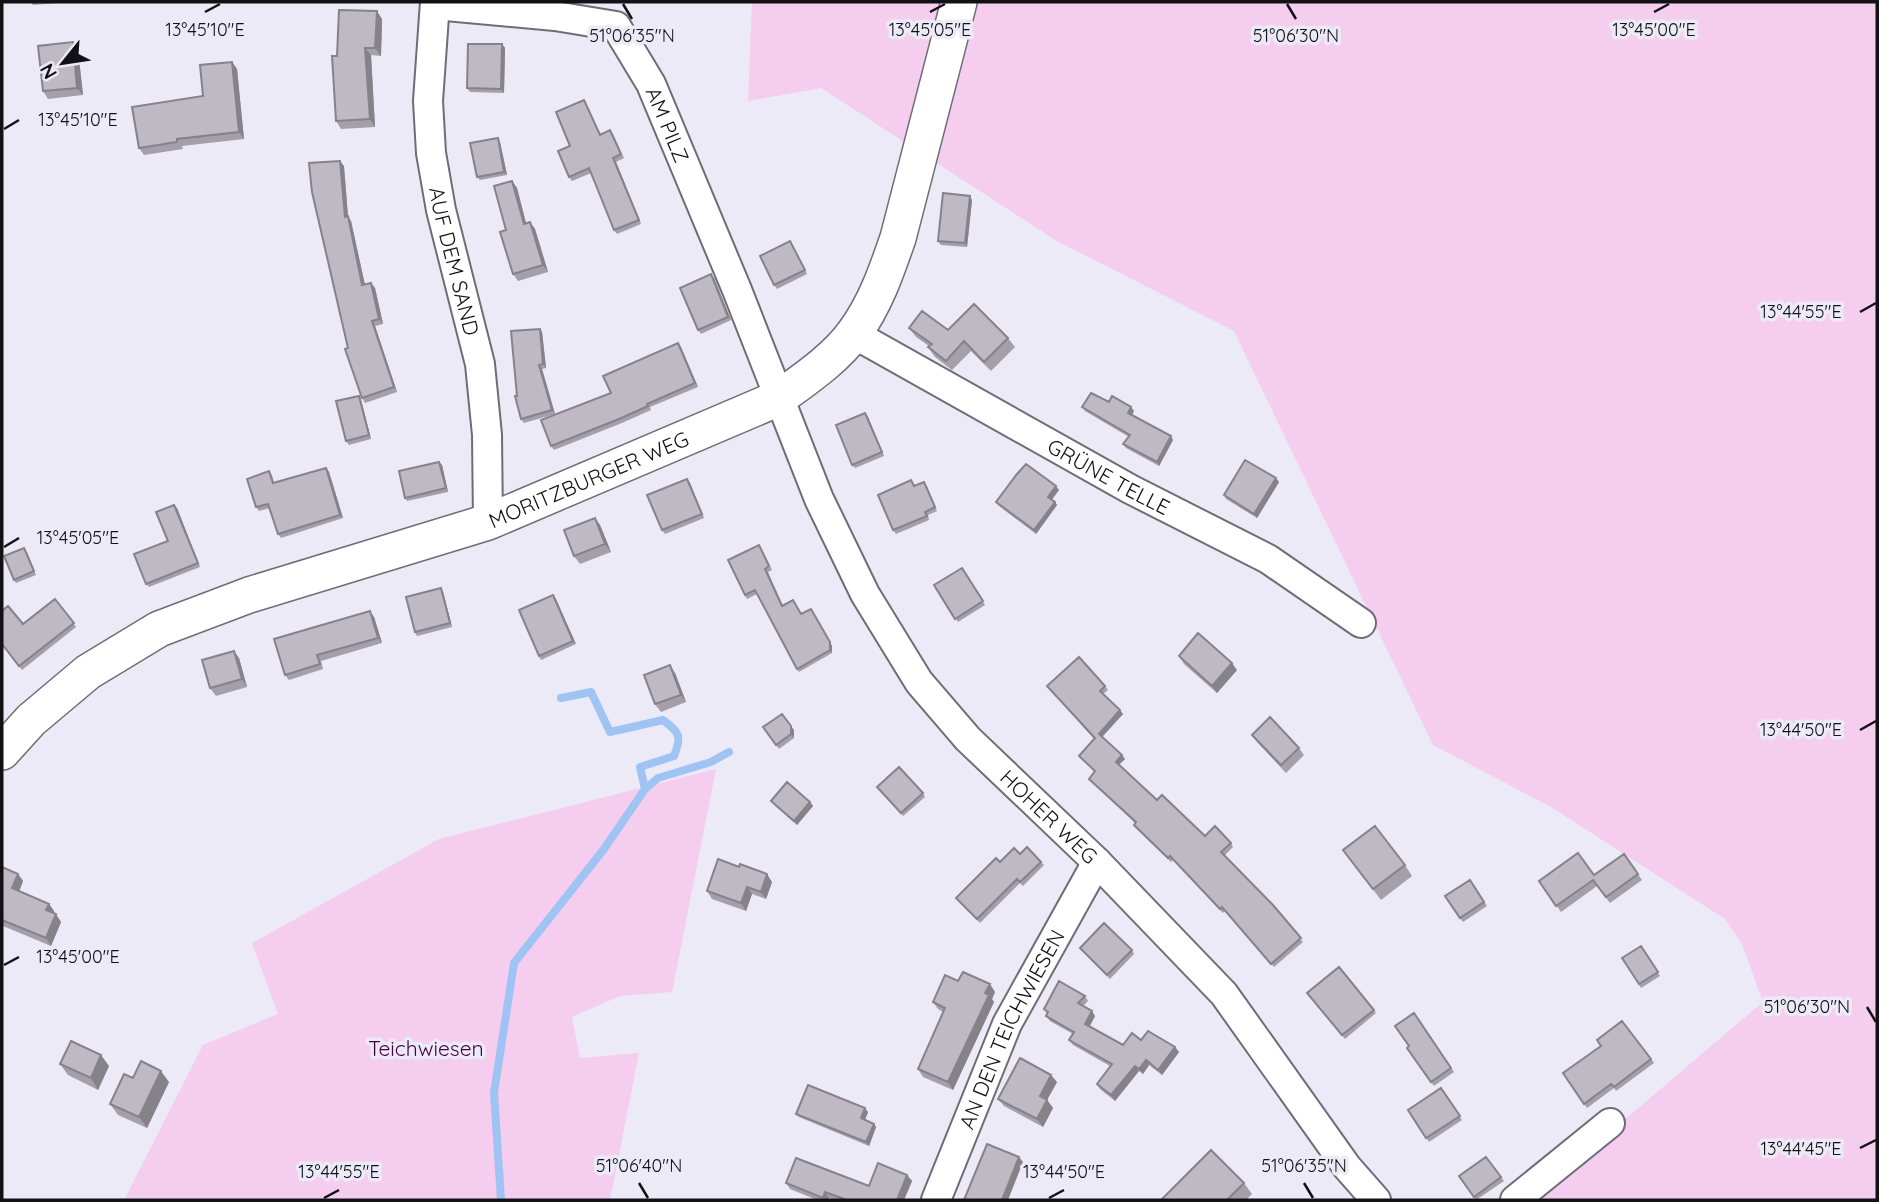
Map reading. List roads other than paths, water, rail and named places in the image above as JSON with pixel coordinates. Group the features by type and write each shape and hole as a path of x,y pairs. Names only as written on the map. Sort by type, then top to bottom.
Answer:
{"street":[{"name":"MORITZBURGER WEG","path":"2,752 31,720 88,672 159,629 249,595 488,522 779,398 819,368 854,334 877,292 898,238 959,2"},
{"name":"AM PILZ","path":"435,3 555,16 616,26 651,84 779,398"},
{"name":"AUF DEM SAND","path":"435,3 428,101 431,153 441,210 480,364 487,435 488,522"},
{"name":"GRÜNE TELLE","path":"854,334 1130,489 1268,559 1361,623"},
{"name":"HOHER WEG","path":"779,398 820,499 864,594 919,682 968,739 1097,862 1224,993 1347,1167 1376,1200"},
{"name":"AN DEN TEICHWIESEN","path":"936,1200 1007,1024 1097,862"},
{"path":"1515,1200 1610,1123"}],"waterway":[{"path":"561,698 591,692 610,732 663,720 673,728 679,739 674,756 640,767 645,789"},
{"path":"501,1200 494,1093 514,963 604,849 645,789 658,778 711,762 729,752"}],"park label":[{"name":"Teichwiesen","path":"426,1048"}]}
